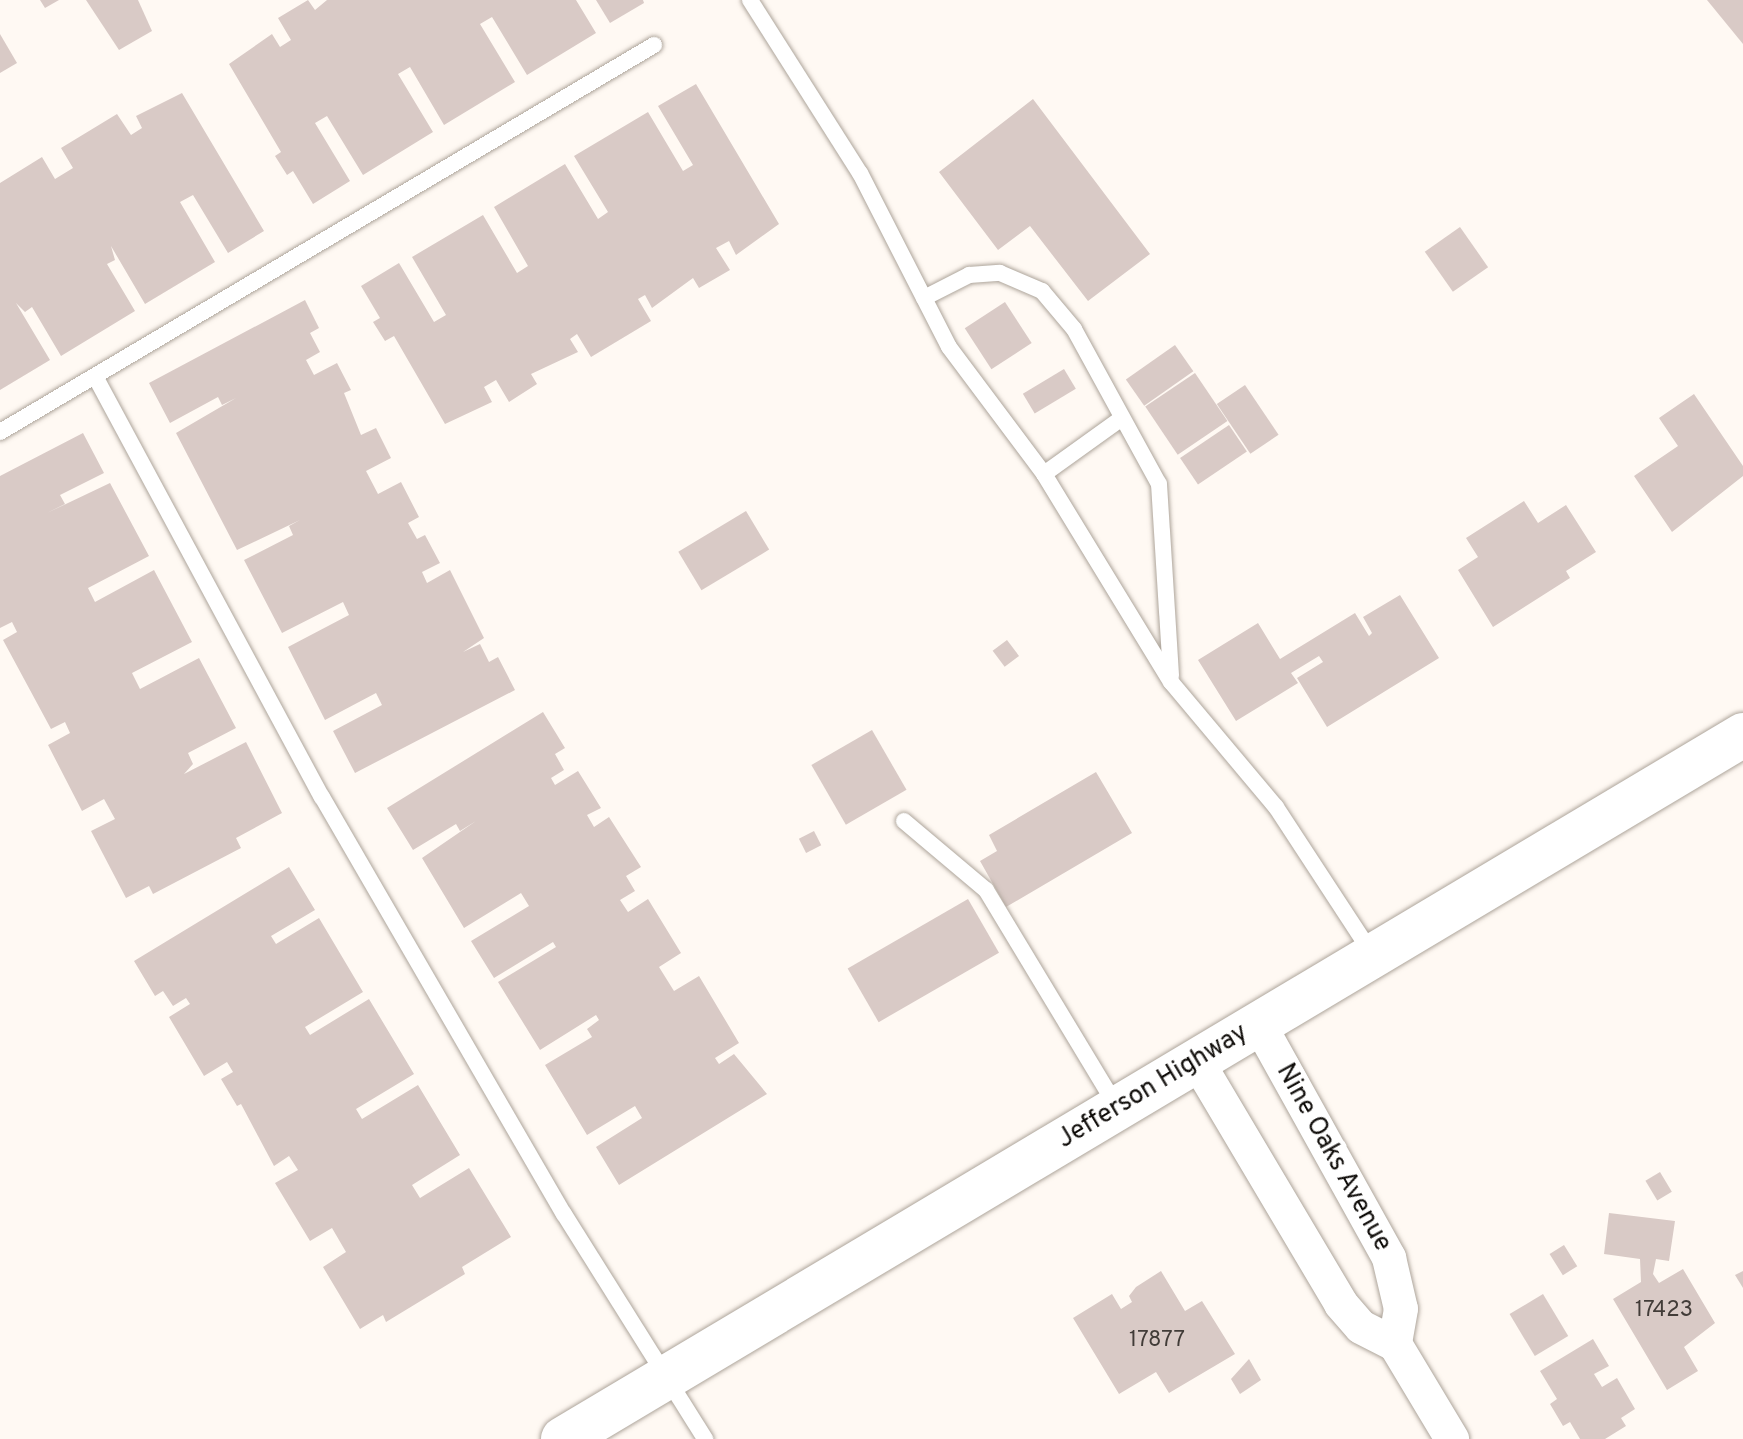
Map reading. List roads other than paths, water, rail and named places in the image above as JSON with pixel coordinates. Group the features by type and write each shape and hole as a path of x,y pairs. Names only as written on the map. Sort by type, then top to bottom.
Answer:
{"main road":[{"name":"Jefferson Highway","path":"563,1439 670,1378 1743,735"}],"street":[{"name":"Nine Oaks Avenue","path":"1259,1024 1389,1258 1401,1309 1395,1344"},
{"path":"1197,1061 1341,1304 1361,1327 1395,1344 1452,1439"}],"lane":[{"path":"750,0 860,173 949,347 1044,474 1171,682 1276,807 1374,956"},
{"path":"0,432 96,378 654,45"},
{"path":"924,298 969,275 1000,273 1042,291 1074,329 1159,484 1171,682"},
{"path":"96,378 322,797 564,1214 670,1378 705,1439"},
{"path":"1044,474 1122,418"},
{"path":"904,821 986,890 1118,1108"}]}
